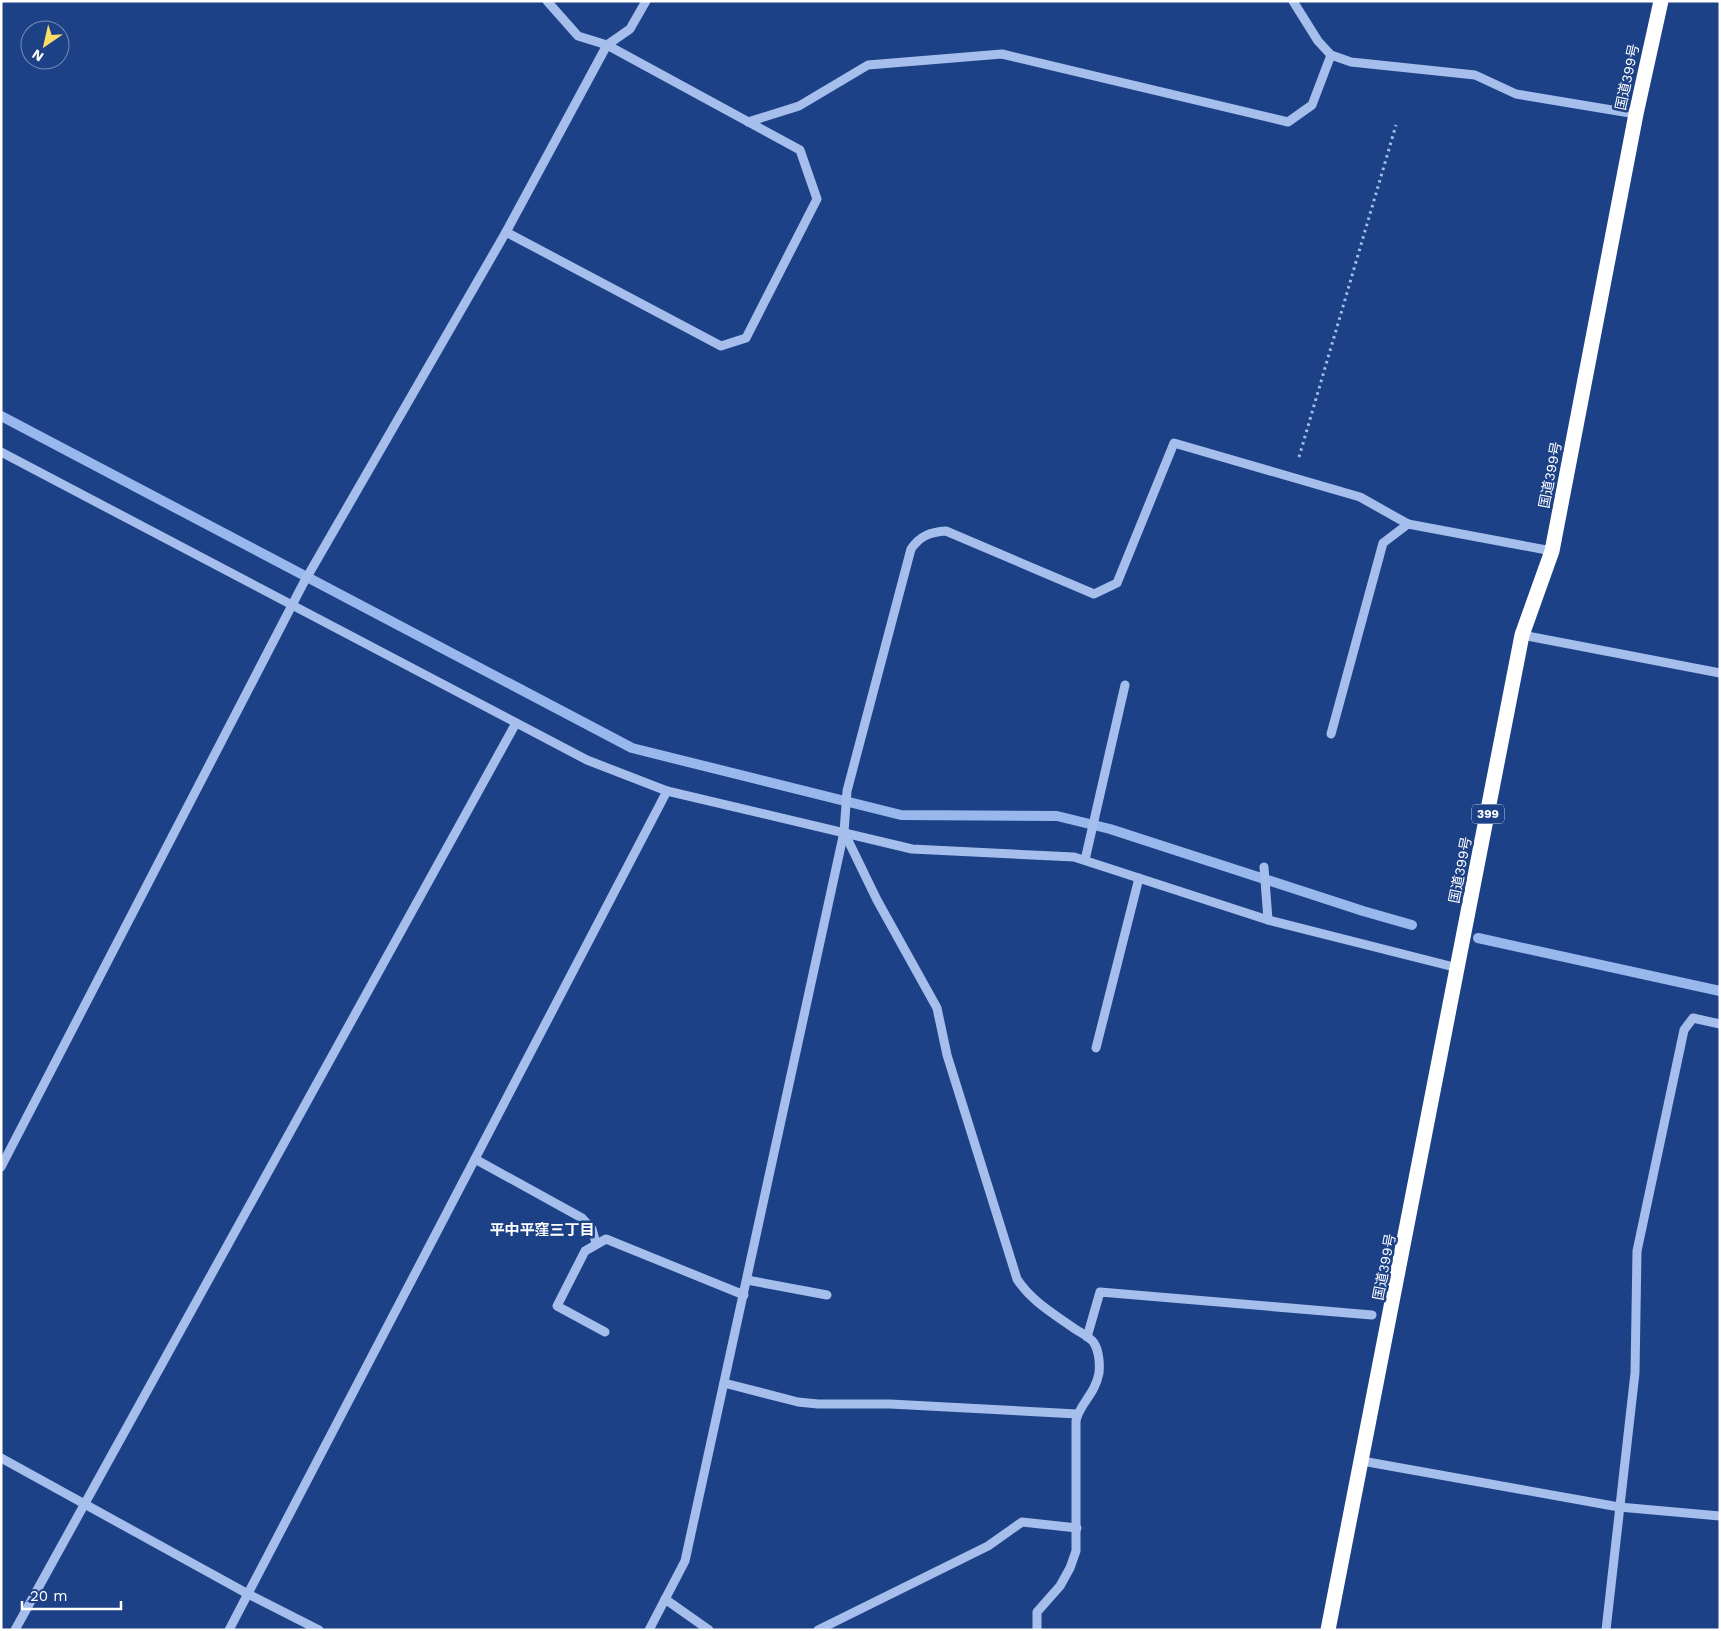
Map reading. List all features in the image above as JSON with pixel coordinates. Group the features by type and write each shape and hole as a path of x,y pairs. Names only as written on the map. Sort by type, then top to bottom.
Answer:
{"highway":[{"name":"国道399号","path":"1328,1630 1522,635 1552,551 1636,114 1661,1"}],"street":[{"path":"506,232 721,346 746,338 817,199 800,150 607,44 578,36 547,1"},
{"path":"1,1167 314,564 506,232 607,44 630,29 646,1"},
{"path":"1292,1 1318,41 1331,55 1351,62 1475,75 1516,94 1636,114"},
{"path":"748,122 799,106 868,65 1002,54 1288,122 1312,105 1331,55"},
{"path":"649,1630 685,1561 844,832 847,791 911,549 923,536 946,531 1094,594 1117,583 1174,443 1360,496 1408,524 1552,551"},
{"path":"1,452 587,760 667,790 912,848 1074,857 1268,920 1458,968"},
{"path":"1331,734 1383,543 1408,524"},
{"path":"1522,635 1720,672"},
{"path":"1085,860 1125,685"},
{"path":"15,1630 516,723"},
{"path":"228,1630 667,790"},
{"path":"844,832 877,900 936,1008 947,1055 1017,1279 1037,1302 1094,1343 1099,1357 1099,1372 1092,1395 1077,1414 1077,1528 1074,1560 1060,1586 1037,1612 1037,1630"},
{"path":"1264,867 1268,920"},
{"path":"1096,1048 1139,878"},
{"path":"1606,1630 1635,1373 1639,1242 1684,1030 1693,1018 1720,1024"},
{"path":"475,1159 582,1218 592,1229 596,1243"},
{"path":"605,1332 557,1306 585,1252 606,1238 744,1295"},
{"path":"747,1280 827,1295"},
{"path":"1087,1337 1100,1292 1372,1316"},
{"path":"724,1383 798,1402 818,1404 890,1404 1077,1414"},
{"path":"1,1458 248,1594 319,1630"},
{"path":"1362,1461 1619,1507 1720,1516"},
{"path":"818,1630 988,1546 1022,1522 1077,1528"},
{"path":"665,1599 710,1630"}],"path":[{"path":"1293,477 1396,125"}],"waterway":[{"path":"1,416 632,748 901,815 1057,816 1110,829 1363,911 1412,925"},
{"path":"1478,938 1720,991"}],"district":[{"name":"平中平窪三丁目","path":"542,1230"}]}
